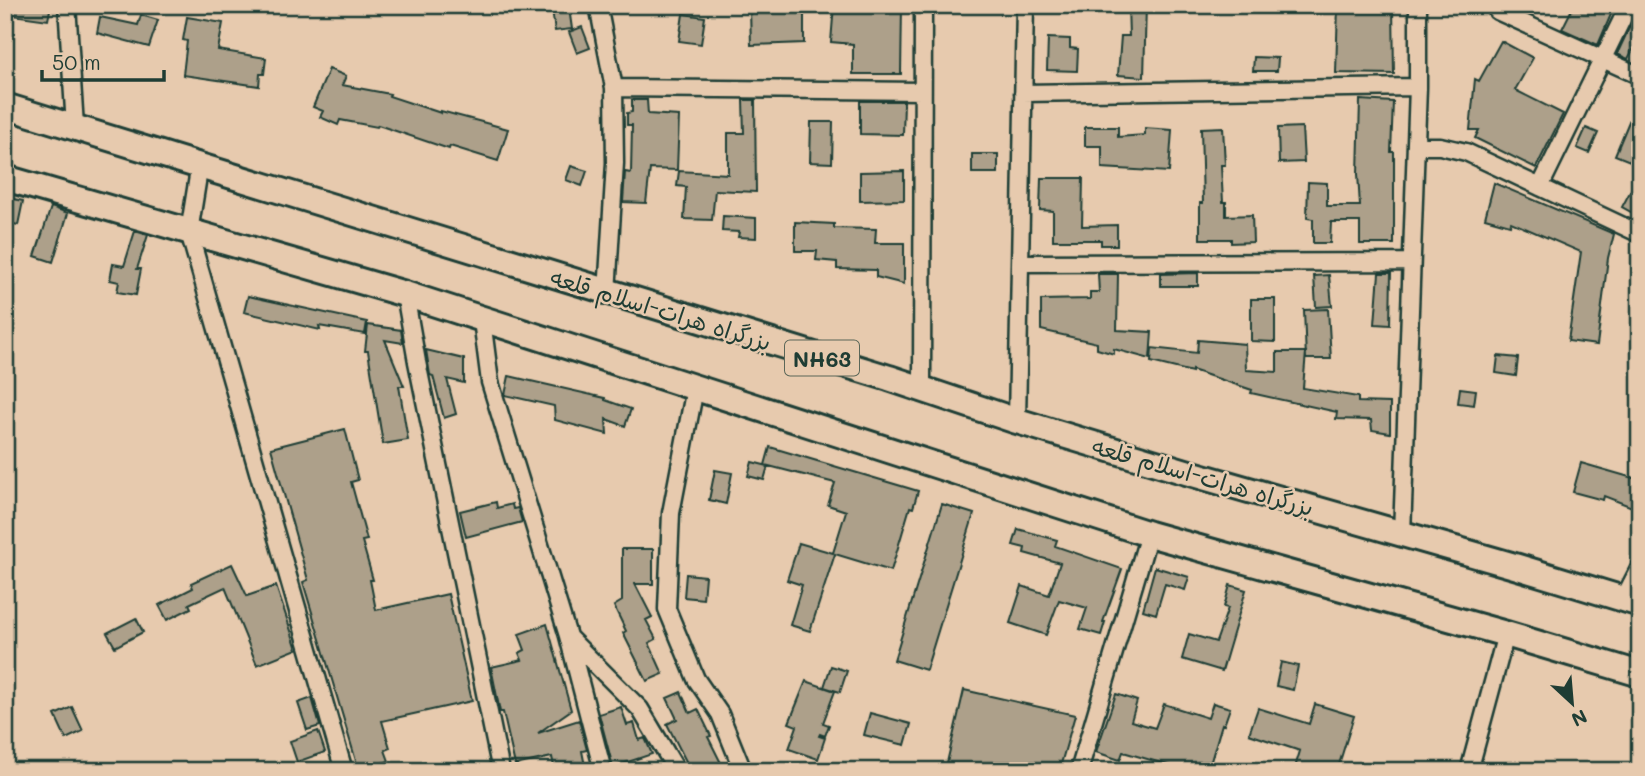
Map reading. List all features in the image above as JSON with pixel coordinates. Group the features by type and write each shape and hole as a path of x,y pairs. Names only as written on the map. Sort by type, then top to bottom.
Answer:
{"highway":[{"name":"بزرگراه هرات-اسلام قلعه","path":"5,106 200,164 1017,421 1631,602"},
{"path":"5,178 405,294 1149,534 1640,674"}],"street":[{"path":"67,5 75,126"},
{"path":"598,5 614,88 615,163 607,293"},
{"path":"922,390 923,5"},
{"path":"1017,421 1025,5"},
{"path":"1402,534 1418,87 1418,5"},
{"path":"1540,187 1629,5"},
{"path":"1497,11 1640,76"},
{"path":"1023,93 1418,87"},
{"path":"614,88 922,90"},
{"path":"1416,146 1440,146 1466,152 1640,234"},
{"path":"200,164 188,232 344,771"},
{"path":"1020,263 1412,261"},
{"path":"405,294 501,771"},
{"path":"482,320 490,382 568,636 603,771"},
{"path":"695,388 671,513 667,609 679,644 696,680 720,714 743,771"},
{"path":"1079,771 1149,534"},
{"path":"1631,602 1640,567"},
{"path":"1469,771 1506,634"},
{"path":"568,636 640,709 677,771"}],"building":[{"path":"5,5 51,5 48,20 5,14"},
{"path":"834,5 902,5 901,74 853,74 853,44 831,42"},
{"path":"1128,5 1146,5 1144,77 1118,75 1121,36 1129,36"},
{"path":"1338,5 1393,5 1394,74 1336,73"},
{"path":"1574,5 1615,5 1598,45 1562,29"},
{"path":"804,7 804,43 751,45 750,9"},
{"path":"569,8 572,29 555,31 552,10"},
{"path":"683,14 705,17 701,44 679,41"},
{"path":"141,15 158,20 149,47 97,33 100,17 138,25"},
{"path":"187,17 223,23 218,50 266,58 259,86 183,75 187,41 183,40"},
{"path":"1631,24 1640,28 1640,36 1628,59 1617,54"},
{"path":"582,27 590,48 577,53 569,32"},
{"path":"1048,38 1070,39 1070,48 1078,49 1077,71 1047,70"},
{"path":"1501,41 1533,58 1515,90 1563,114 1536,168 1475,138 1479,130 1470,130 1475,79 1479,81"},
{"path":"1254,57 1278,58 1277,71 1253,71"},
{"path":"329,69 346,76 342,85 390,94 389,96 441,113 508,129 498,161 450,146 449,149 378,125 377,127 340,120 338,125 320,117 323,111 313,107"},
{"path":"1640,95 1640,165 1615,155"},
{"path":"632,100 647,100 648,114 679,116 677,170 650,169 646,203 623,202 625,172 631,173 632,125 627,125 627,113 632,112"},
{"path":"743,100 755,100 756,192 715,190 712,220 684,219 686,187 677,186 679,171 728,174 728,133 744,133"},
{"path":"1360,100 1393,102 1391,152 1394,152 1394,244 1360,244 1360,222 1331,222 1330,243 1313,243 1313,219 1307,218 1308,182 1327,183 1327,206 1360,206"},
{"path":"860,101 904,101 903,135 860,134"},
{"path":"811,122 833,122 832,163 810,162"},
{"path":"1085,127 1118,127 1118,137 1145,135 1145,128 1172,130 1169,172 1102,168 1102,146 1085,146"},
{"path":"1223,127 1225,165 1221,165 1226,216 1252,215 1253,242 1231,243 1231,239 1200,239 1200,203 1203,203 1201,128"},
{"path":"1302,127 1304,162 1279,163 1278,128"},
{"path":"1586,128 1598,133 1589,153 1577,148"},
{"path":"972,154 998,154 998,173 972,173"},
{"path":"571,166 587,171 582,186 566,180"},
{"path":"904,171 904,200 860,201 860,172"},
{"path":"1640,173 1640,217 1622,207"},
{"path":"1041,178 1083,178 1082,226 1117,225 1117,245 1101,245 1101,240 1053,240 1053,211 1040,210"},
{"path":"1494,183 1614,234 1608,258 1597,345 1568,341 1581,252 1511,222 1510,225 1485,218"},
{"path":"5,197 23,201 18,225 5,222"},
{"path":"51,207 68,213 53,262 35,256"},
{"path":"723,216 756,218 756,238 738,237 739,232 722,231"},
{"path":"795,222 834,224 834,228 876,229 875,243 904,243 904,284 876,277 876,270 837,269 837,262 816,260 817,251 795,251"},
{"path":"135,231 148,235 137,269 141,269 136,295 117,292 119,282 110,280 113,264 124,266"},
{"path":"1198,273 1198,286 1161,286 1161,274"},
{"path":"1379,273 1391,273 1390,325 1375,324"},
{"path":"1098,274 1118,274 1117,330 1152,332 1150,359 1114,349 1114,354 1097,349 1097,343 1041,330 1041,300 1090,299 1090,292 1099,292"},
{"path":"1329,275 1332,306 1316,307 1314,276"},
{"path":"248,296 367,322 365,334 319,326 320,330 244,312"},
{"path":"1251,299 1275,299 1275,342 1251,341"},
{"path":"1328,309 1331,359 1306,359 1304,310"},
{"path":"368,325 401,330 403,343 385,340 404,386 399,386 408,440 383,444 368,351 365,351"},
{"path":"1198,340 1245,344 1246,370 1277,372 1277,352 1306,352 1303,388 1358,397 1358,402 1390,403 1390,433 1372,430 1371,420 1336,419 1337,412 1251,393 1252,390 1192,370 1151,362 1152,348 1197,353"},
{"path":"426,350 464,359 464,383 447,379 456,414 444,418 433,376 430,375"},
{"path":"1498,356 1518,358 1516,376 1496,373"},
{"path":"509,376 605,398 631,409 625,426 606,419 607,434 555,420 554,406 505,395"},
{"path":"1460,388 1476,390 1474,405 1458,403"},
{"path":"345,429 358,480 351,482 367,540 362,541 373,580 370,580 376,610 448,594 472,701 382,721 390,748 385,750 389,761 378,764 380,771 359,771 303,582 308,580 271,448"},
{"path":"770,447 918,491 913,508 910,507 891,571 835,554 810,631 790,625 802,585 787,580 799,543 833,553 846,511 828,505 835,483 765,465"},
{"path":"752,462 768,466 764,480 748,476"},
{"path":"1581,463 1640,480 1640,510 1604,496 1603,500 1573,492"},
{"path":"715,470 732,473 726,504 709,500"},
{"path":"496,502 497,508 512,504 513,509 518,508 522,522 466,537 460,511"},
{"path":"942,504 974,514 926,670 894,660"},
{"path":"1018,529 1057,540 1055,546 1122,569 1101,635 1080,629 1087,608 1059,600 1046,635 1010,623 1022,586 1049,595 1060,563 1024,553 1025,548 1013,545"},
{"path":"622,549 653,549 653,584 635,584 652,617 646,620 656,639 649,643 663,674 647,681 623,633 626,631 614,606 622,601"},
{"path":"232,564 247,596 276,586 297,649 257,665 225,587 189,604 191,608 167,620 159,605 193,588 191,583"},
{"path":"1155,567 1189,577 1185,590 1165,584 1156,614 1143,610"},
{"path":"686,574 705,576 703,599 684,597"},
{"path":"1230,585 1246,590 1222,671 1182,659 1189,634 1216,642 1228,608 1224,607"},
{"path":"136,618 143,632 115,647 107,633"},
{"path":"547,624 571,710 538,733 579,720 587,750 582,751 586,771 555,771 552,757 515,765 503,712 500,712 491,667 522,660 519,653 525,650 519,634"},
{"path":"1281,662 1298,666 1293,690 1276,686"},
{"path":"831,666 847,671 840,692 824,687"},
{"path":"806,681 835,691 823,723 829,725 825,736 819,736 825,738 818,759 789,749 797,726 789,723"},
{"path":"964,690 1075,715 1059,771 945,771"},
{"path":"681,692 690,713 698,709 725,771 691,771 667,724 677,719 667,698"},
{"path":"1116,694 1137,701 1131,721 1155,728 1164,704 1208,718 1213,703 1230,708 1224,725 1222,724 1208,771 1189,771 1123,752 1120,760 1096,752"},
{"path":"312,698 320,726 307,730 298,703"},
{"path":"1315,704 1354,716 1337,771 1294,771 1300,751 1249,734 1258,708 1309,724"},
{"path":"72,707 83,731 66,739 55,715"},
{"path":"621,707 627,725 634,723 639,740 645,738 652,754 613,767 599,714"},
{"path":"870,713 911,724 905,745 864,735"},
{"path":"318,731 325,752 297,762 290,741"}]}
